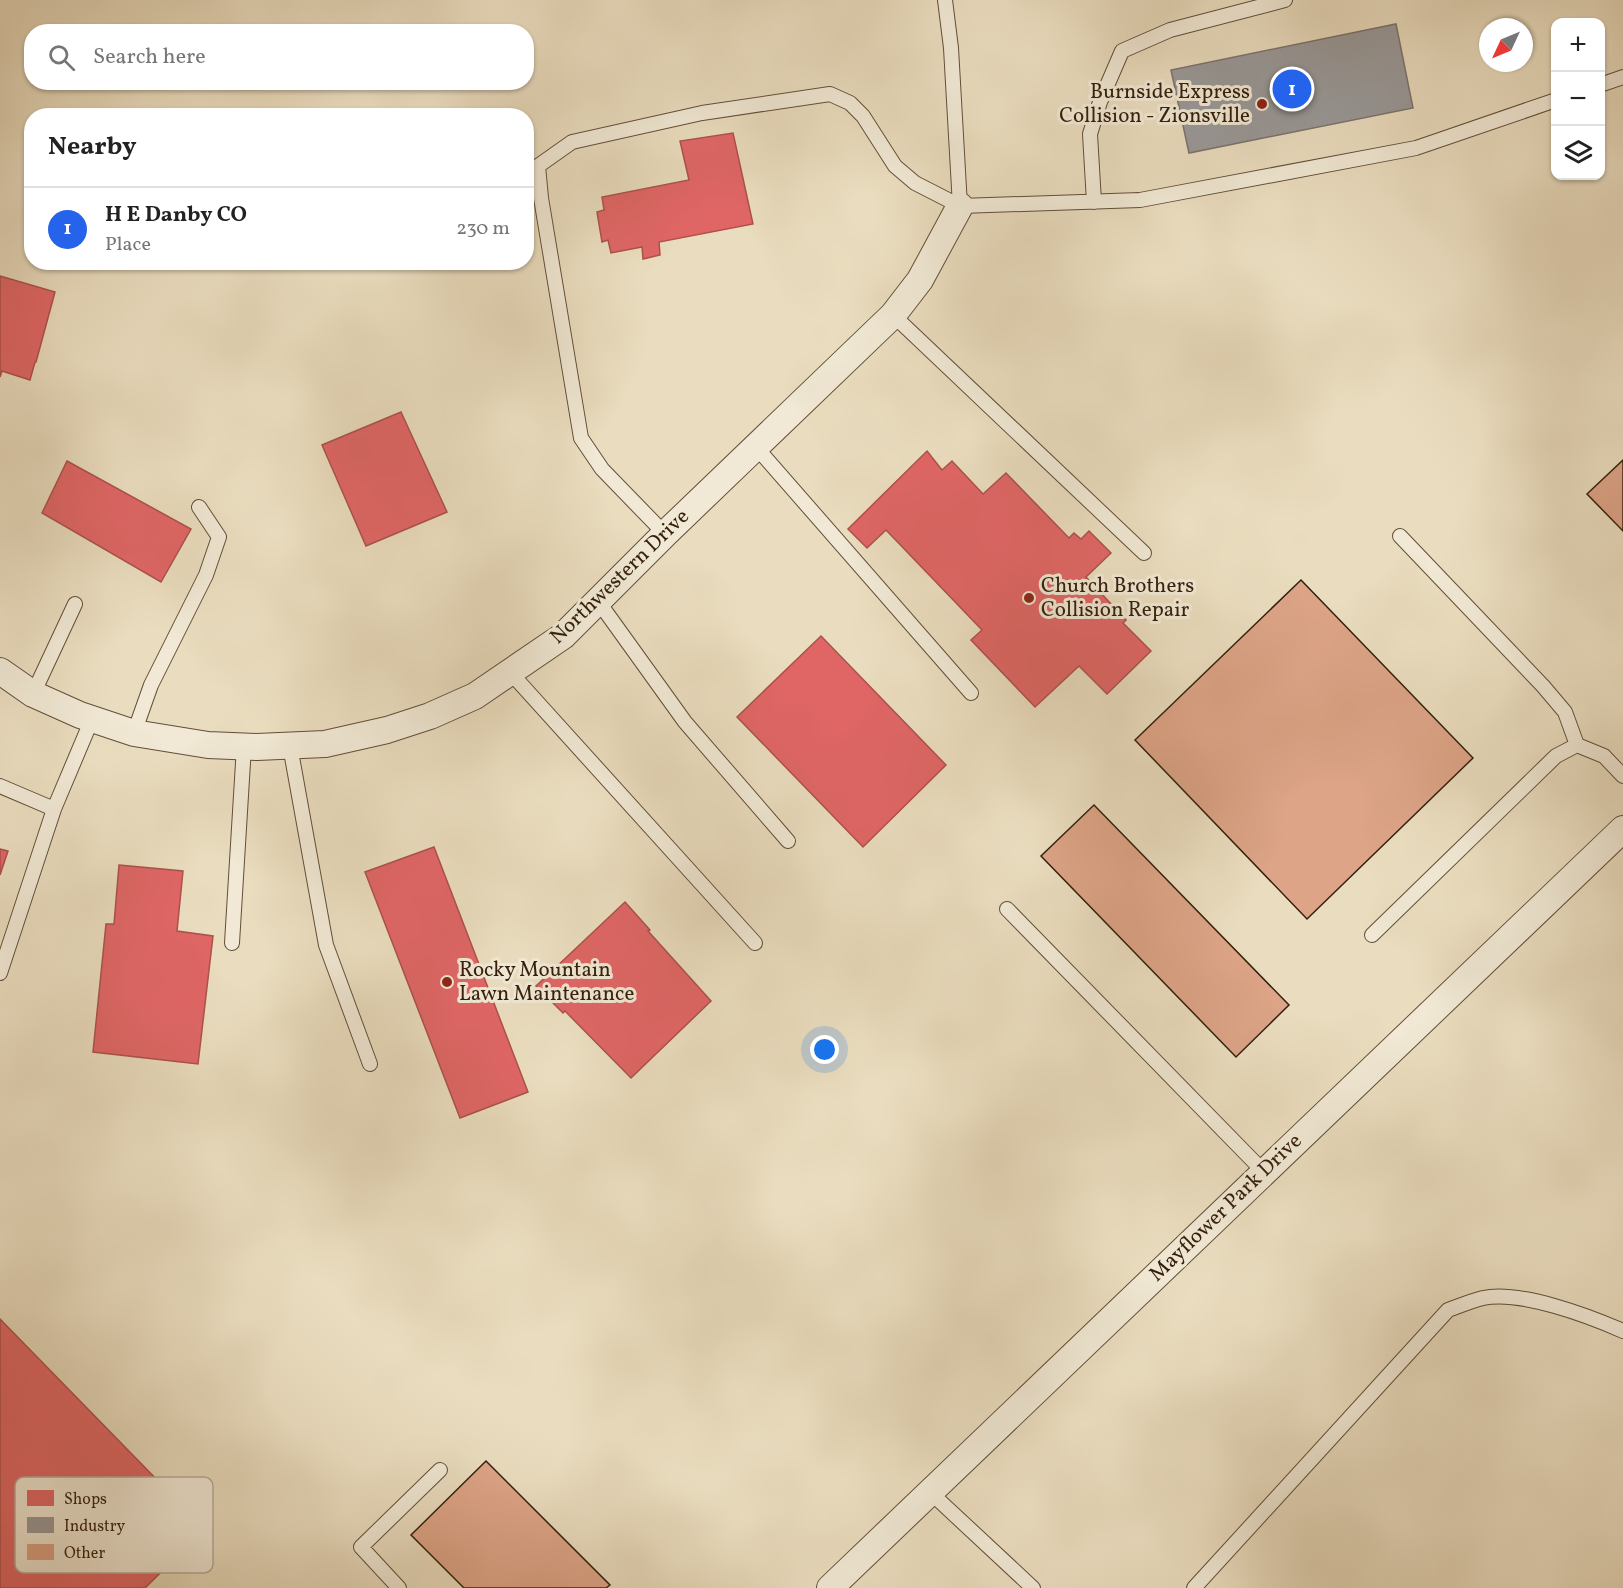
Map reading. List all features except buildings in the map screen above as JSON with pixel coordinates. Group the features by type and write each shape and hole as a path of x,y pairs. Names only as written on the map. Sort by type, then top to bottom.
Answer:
{"street":[{"name":"Northwestern Drive","path":"0,671 33,694 92,719 134,733 208,745 325,744 387,730 430,716 475,696 563,636 665,534 893,315 920,280 960,206"},
{"name":"Mayflower Park Drive","path":"830,1588 1623,829"}],"lane":[{"path":"945,0 951,48 960,206"},
{"path":"1094,202 1090,134 1100,102 1122,51 1170,30 1285,0"},
{"path":"1605,83 1623,77"},
{"path":"665,534 602,469 581,438 541,198 538,166 572,142 702,113 830,94 850,103 863,116 895,166 915,183 960,206 1094,202 1140,200 1416,148 1551,102"},
{"path":"893,315 1144,553"},
{"path":"756,447 971,693"},
{"path":"134,733 151,685 206,575 219,537 200,507"},
{"path":"1400,536 1543,686 1564,712 1577,745 1604,756 1623,776"},
{"path":"598,601 685,722 788,841"},
{"path":"33,694 75,604"},
{"path":"510,672 755,943"},
{"path":"0,973 54,809 92,719"},
{"path":"1372,935 1556,756 1577,745"},
{"path":"232,943 244,746"},
{"path":"290,746 326,945 370,1064"},
{"path":"0,786 54,809"},
{"path":"1007,909 1264,1172"},
{"path":"1194,1588 1448,1310 1485,1298 1522,1298 1594,1318 1623,1331"},
{"path":"399,1588 361,1547 440,1470"},
{"path":"930,1492 1033,1588"}],"place":[{"name":"H E Danby CO","path":"1292,89"},
{"name":"Burnside Express Collision - Zionsville","path":"1262,104"},
{"name":"Church Brothers Collision Repair","path":"1029,598"},
{"name":"Rocky Mountain Lawn Maintenance","path":"447,982"}]}
